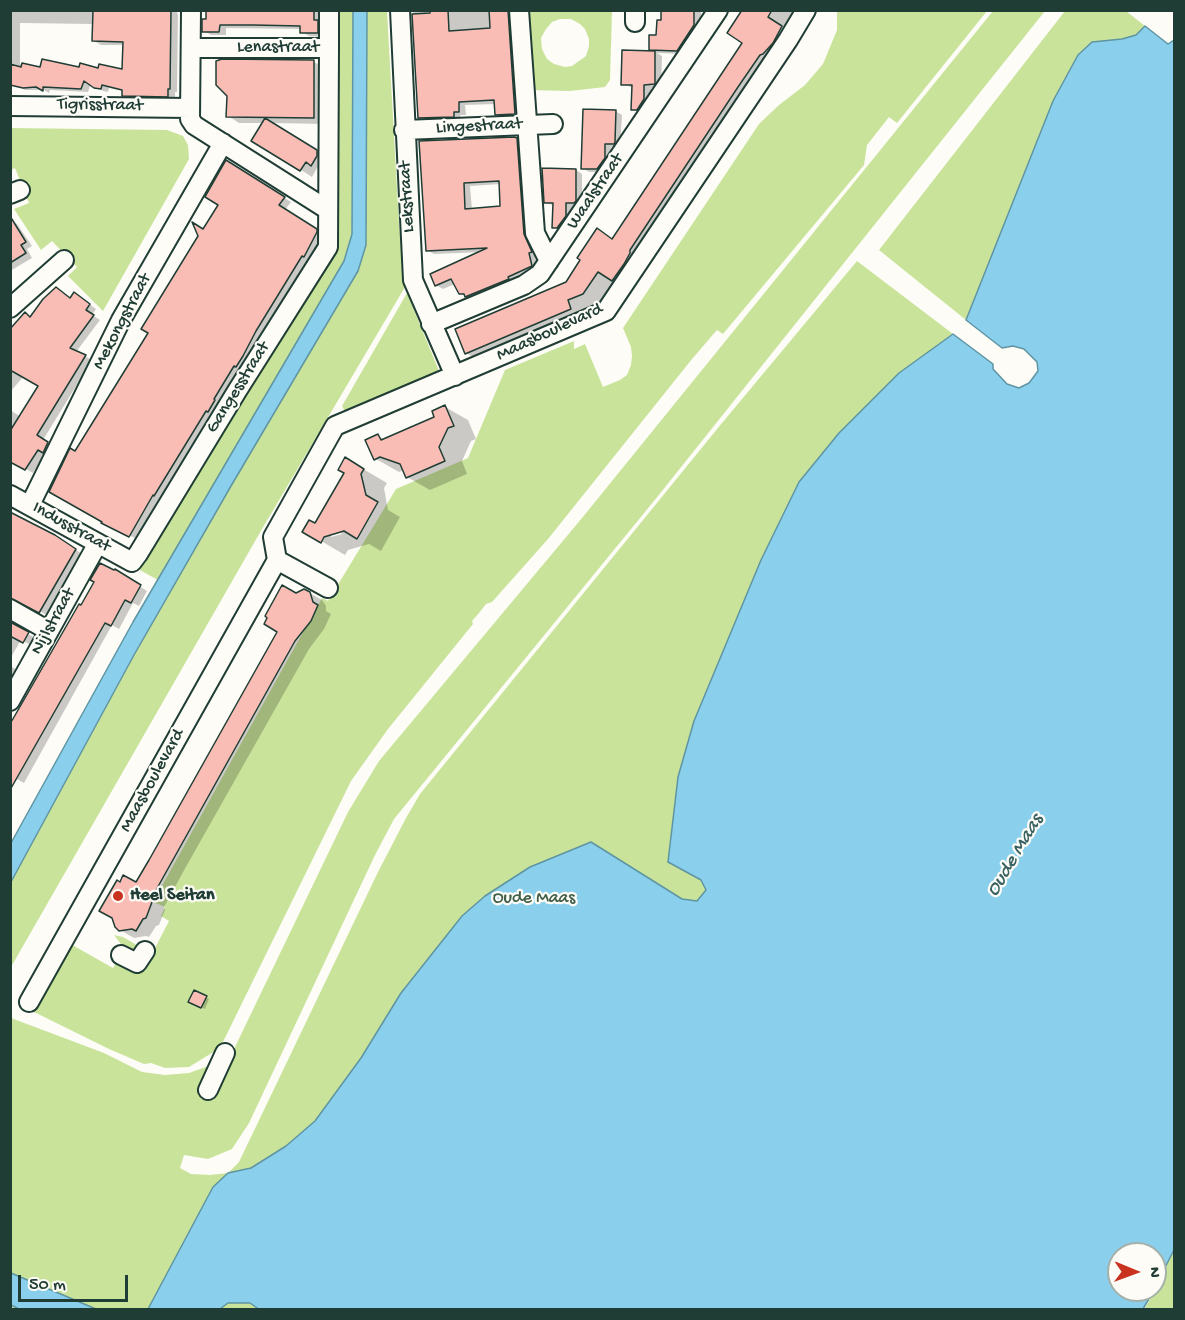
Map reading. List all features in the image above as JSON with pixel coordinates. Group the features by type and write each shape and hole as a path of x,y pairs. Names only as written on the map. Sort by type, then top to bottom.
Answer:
{"street":[{"path":"191,10 190,118 194,125 328,210"},
{"name":"Lenastraat","path":"191,48 329,48 329,10"},
{"name":"Lekstraat","path":"400,10 413,280 455,375"},
{"path":"519,10 536,233 549,261"},
{"name":"Waalstraat","path":"431,324 524,285 540,274 718,10"},
{"name":"Maasboulevard","path":"29,1002 277,560 273,537 335,426 606,311 806,10"},
{"name":"Gangesstraat","path":"132,562 328,247 329,48"},
{"name":"Tigrisstraat","path":"10,106 190,108"},
{"name":"Lingestraat","path":"404,130 553,124"},
{"name":"Mekongstraat","path":"30,505 121,320 223,143"},
{"path":"10,308 64,260"},
{"name":"Indusstraat","path":"10,495 132,562"},
{"name":"Nijlstraat","path":"12,697 98,543"},
{"path":"277,560 328,588"},
{"path":"10,609 49,632"},
{"path":"121,955 137,963 145,951"},
{"path":"208,1090 225,1053"}],"green space":[{"path":"333,11 353,11 352,234 349,247 344,261 158,580 136,568 337,238 337,222 332,202"},
{"path":"367,11 387,11 399,224 405,287 262,529 11,967 11,882 134,655 358,271 366,245"},
{"path":"529,11 612,11 610,80 605,87 570,91 528,90 532,51","holes":["571,19 585,29 589,46 586,56 572,66 565,67 547,59 542,49 541,38 552,22"]},
{"path":"837,11 987,11 897,123 889,117 867,145 864,165 723,334 717,330 692,359 548,539 472,621 473,624 388,729 351,781 220,1048 189,1067 165,1068 151,1063 144,1064 34,1012 36,1007 34,1006 67,942 113,968 124,948 114,935 123,937 152,954 169,921 161,916 165,907 153,902 322,598 328,601 396,489 468,458 505,370 574,341 574,349 585,344 603,387 627,375 632,356 631,347 623,328 759,124 805,85 823,64 837,30"},
{"name":"Oude Maas","path":"993,11 1045,11 658,496 394,819 249,1123 232,1149 208,1159 184,1155 180,1168 191,1174 228,1173 239,1162 378,872 420,794 857,261 953,334 952,336 993,369 994,378 1007,387 466,1309 11,1309 11,1018 104,1053 142,1072 165,1075 189,1073 214,1064 199,1095 210,1099 348,812 379,761 582,518"},
{"path":"1065,11 1126,11 1145,26 1136,35 1092,42 1078,55 1053,101 966,320 879,250"},
{"path":"10,128 167,130 183,136 188,145 189,159 103,311 68,276 77,267 52,241 41,250 14,209 29,203 15,168 11,170"},
{"path":"407,293 439,371 345,412 342,406"},
{"path":"1174,1250 1174,1309 1144,1310 1148,1302 1167,1302 1167,1265"}],"water":[{"path":"353,11 367,11 366,245 358,271 134,655 11,882 11,843 133,622 344,261 352,234"},
{"path":"1145,26 1168,44 1174,40 1174,1250 1167,1264 1167,1242 1107,1242 1107,1302 1147,1302 1143,1309 260,1310 250,1303 228,1303 220,1309 148,1309 213,1187 228,1173 251,1168 286,1146 315,1121 361,1058 401,993 462,916 485,896 530,867 591,842 682,899 697,901 706,890 701,880 668,862 678,777 694,721 761,560 799,482 839,433 899,373 953,334 993,364 993,369 1007,384 1019,388 1029,383 1038,371 1037,362 1024,349 1013,346 1002,348 966,320 1053,101 1078,55 1092,42 1136,35"},
{"path":"11,1273 96,1309 19,1309 11,1305"}],"building":[{"path":"93,10 171,10 168,97 122,96 122,90 102,85 101,89 94,88 84,81 81,89 43,87 43,91 36,87 23,88 10,85 10,64 21,67 22,63 40,67 42,59 79,67 80,63 98,68 99,64 122,69 123,42 92,41"},
{"path":"206,10 314,10 314,20 318,20 318,33 300,33 300,26 253,25 220,25 219,32 202,32 202,19 206,19"},
{"path":"430,10 448,10 449,31 490,28 489,10 508,10 515,114 495,115 494,100 459,102 459,112 454,112 454,117 418,118 412,14 430,13"},
{"path":"661,10 694,10 694,25 677,51 649,50 649,35 656,35 657,20 661,20"},
{"path":"742,10 772,10 768,17 782,26 773,43 760,55 738,87 612,281 598,272 583,294 568,300 571,309 465,354 455,329 566,282 580,260 577,258 597,228 612,239 742,43 727,33"},
{"path":"622,50 655,51 655,84 644,85 644,99 637,110 631,110 632,85 621,85"},
{"path":"222,59 314,60 314,118 226,117 227,96 216,85 216,61"},
{"path":"583,109 616,110 615,142 605,144 605,158 597,169 581,169"},
{"path":"265,118 317,150 317,156 311,166 306,162 300,171 251,141"},
{"path":"517,138 524,234 532,252 529,253 532,266 508,277 509,279 465,297 464,294 459,294 451,279 435,286 430,274 487,248 426,251 419,141","holes":["499,181 500,206 465,209 464,183"]},
{"path":"226,160 285,197 279,205 317,229 317,232 243,356 236,367 234,366 208,412 206,411 129,537 49,492 70,448 75,451 148,333 141,329 198,236 192,222 203,229 218,205 205,197"},
{"path":"542,168 576,169 576,201 566,203 566,216 557,228 552,228 553,203 544,203"},
{"path":"10,216 26,242 21,245 26,253 10,263"},
{"path":"56,287 70,298 74,292 90,304 86,310 94,315 70,348 86,355 37,435 48,442 43,453 38,450 25,470 10,462 10,431 38,386 10,370 10,329 25,312 30,317 43,299"},
{"path":"445,405 454,426 448,428 439,447 445,461 406,478 400,464 380,457 374,460 365,440 378,434 381,440 434,417 432,411"},
{"path":"345,457 364,469 361,474 366,495 378,502 357,539 344,531 324,537 321,543 302,532 309,520 315,523 344,473 338,470"},
{"path":"10,512 55,535 76,549 39,613 10,598"},
{"path":"100,563 115,569 141,585 131,603 125,600 111,626 105,623 10,790 10,724 94,582 90,580"},
{"path":"282,585 296,593 304,589 310,592 313,602 318,605 311,621 295,641 151,899 146,918 136,931 132,929 119,931 112,918 99,911 117,880 120,882 123,875 136,882 277,632 264,624 267,618 265,616"},
{"path":"10,622 29,632 23,643 10,636"},
{"path":"194,990 207,996 201,1008 188,1002"}],"place":[{"name":"Heel Seitan","path":"118,896"}]}
